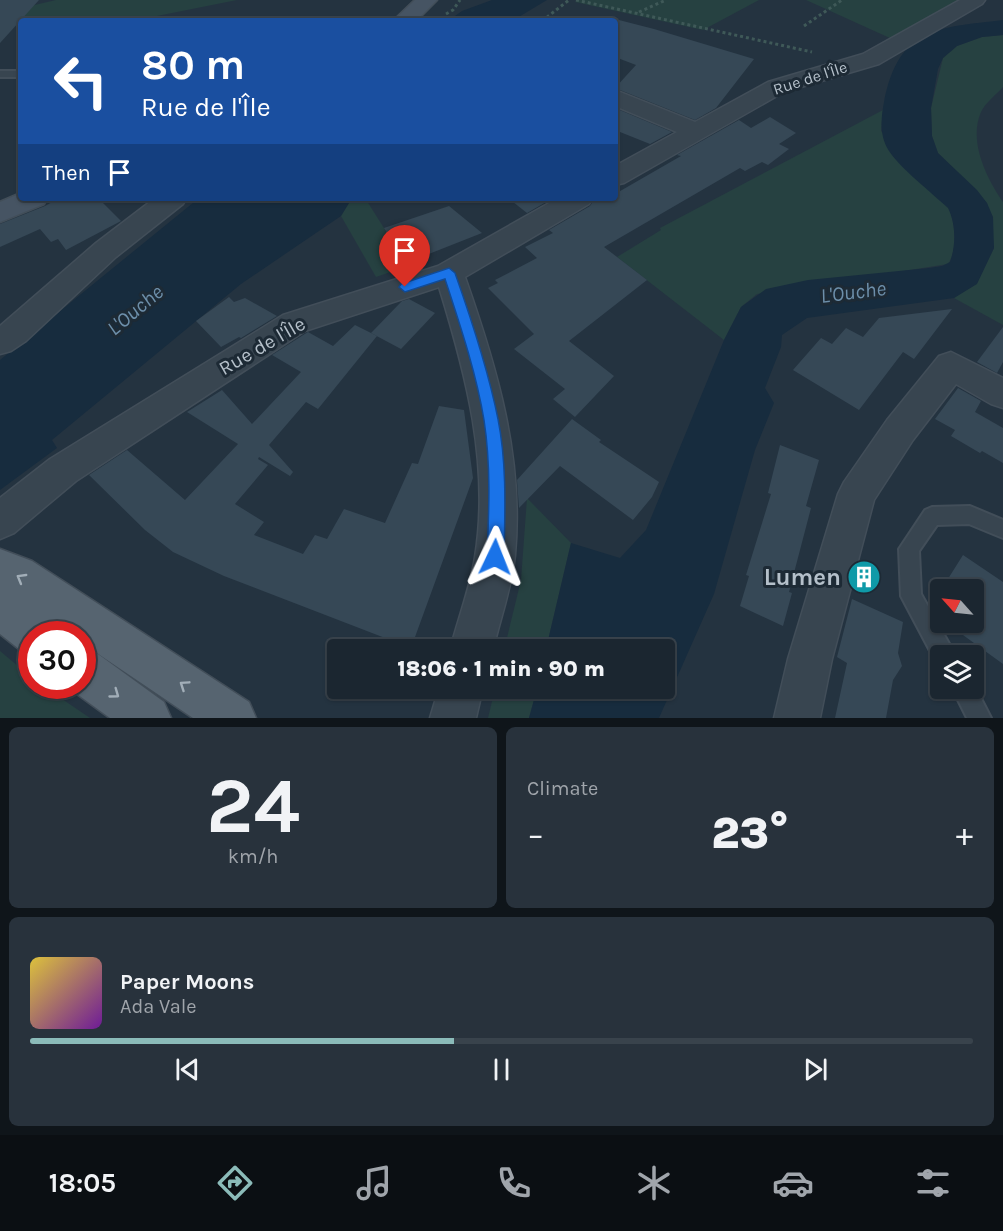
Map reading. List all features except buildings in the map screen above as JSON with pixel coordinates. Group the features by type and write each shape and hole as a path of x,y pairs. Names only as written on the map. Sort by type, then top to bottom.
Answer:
{"main road":[{"path":"0,568 18,575 233,718"},
{"path":"0,607 18,621"},
{"path":"96,680 148,718"}],"street":[{"path":"407,18 427,0"},
{"name":"Rue de l'Île","path":"618,175 776,87 860,63 975,0"},
{"path":"618,98 695,131"},
{"path":"0,213 27,201"},
{"path":"0,342 15,332 106,250 169,201"},
{"name":"Rue de l'Île","path":"0,521 63,470 294,323 449,273 574,201"},
{"path":"449,273 478,362 491,420 498,484 495,557 474,639"},
{"path":"797,718 810,659 857,494 900,430 951,364 1003,394"},
{"path":"453,718 458,699"}],"lane":[{"path":"0,74 18,74"},
{"path":"939,645 911,596 909,549 932,516 970,515 1003,529"},
{"path":"969,699 980,718"}],"path":[{"path":"546,18 569,0"},
{"path":"576,0 860,63"},
{"path":"637,12 666,0"},
{"path":"804,26 843,0"}],"green space":[{"path":"56,0 237,0 147,18 18,18 18,25 0,25 22,8"},
{"path":"578,0 759,0 703,30 575,2"},
{"path":"806,0 963,0 892,39"},
{"path":"1003,35 1003,87 981,112 977,135 981,159 1003,202 1003,325 954,298 977,283 994,248 987,203 938,153 932,136 931,108 943,58 957,46 982,37"},
{"path":"883,110 881,131 949,208 954,236 953,251 948,264 757,294 741,307 724,340 617,257 661,230 660,228"},
{"path":"350,201 367,201 408,266 376,277 341,216"},
{"path":"527,498 571,543 548,639 507,639 521,580"},
{"path":"0,651 18,666 18,699 62,699 90,718 0,718"},
{"path":"493,699 534,699 529,718 488,718"}],"water":[{"path":"492,0 547,0 517,18 452,18 462,11"},
{"name":"L'Ouche","path":"1003,20 1003,35 982,37 957,46 943,58 938,69 931,108 932,136 938,153 977,190 987,203 993,217 994,248 977,284 954,298 807,318 782,335 781,347 765,388 774,403 755,450 714,594 675,682 675,639 548,639 571,543 620,558 646,530 724,340 741,307 766,289 808,280 929,268 950,262 954,235 951,214 948,208 894,158 882,133 882,121 884,102 891,77 900,58 911,45 925,36 941,29"},
{"name":"L'Ouche","path":"195,201 350,201 341,216 241,284 52,440 57,448 0,490 0,360"},
{"path":"534,699 667,699 659,718 529,718"}],"place":[{"name":"Lumen","path":"864,577"}],"route":[{"path":"405,287 449,273 469,331 491,420 498,484 495,557"}]}
